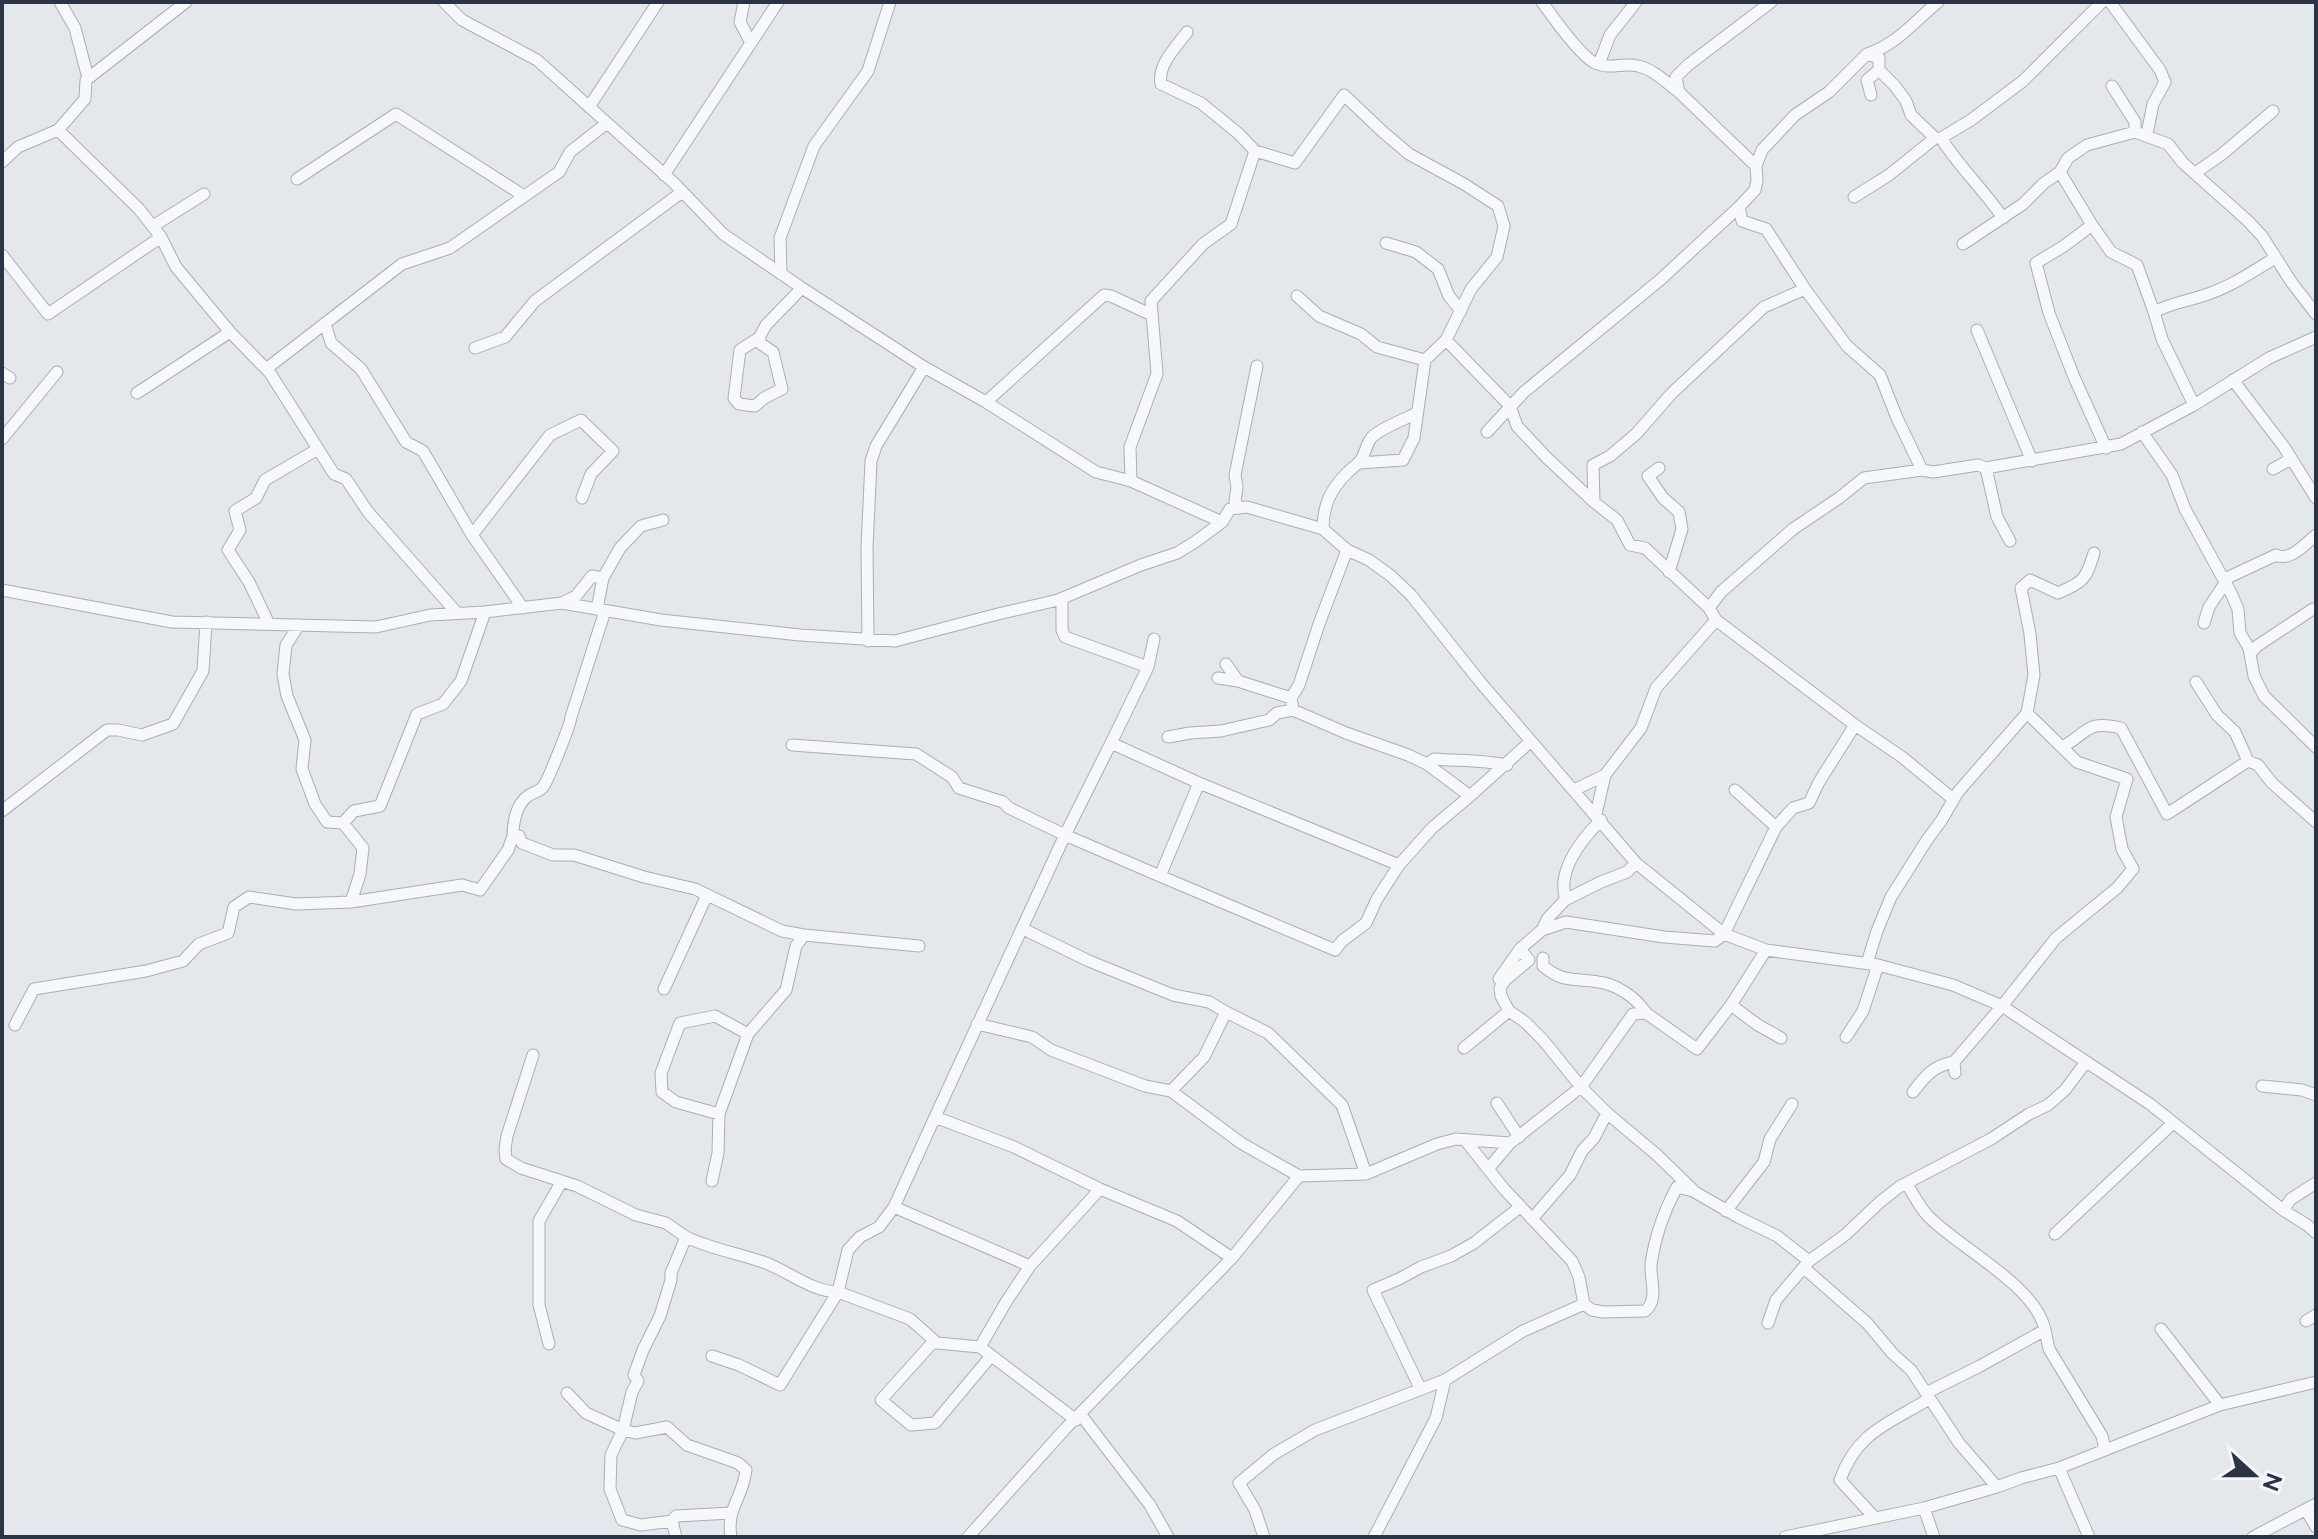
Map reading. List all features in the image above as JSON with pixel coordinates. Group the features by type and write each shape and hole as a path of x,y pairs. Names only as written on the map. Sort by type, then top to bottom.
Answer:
{"street":[{"path":"60,2 75,28 88,78"},
{"path":"2,162 18,147 58,130 85,99 88,78 186,2"},
{"path":"444,2 462,20 537,60 664,175 723,234 781,274 924,367 986,402 1096,472 1131,481 1222,522"},
{"path":"589,107 658,2"},
{"path":"744,2 740,22 751,43"},
{"path":"664,175 778,2"},
{"path":"781,274 780,238 814,146 868,71 890,2"},
{"path":"1542,2 1588,57 1612,68 1639,66 1656,74 1756,166"},
{"path":"1599,64 1610,35 1636,2"},
{"path":"1679,92 1676,77 1688,65 1771,2"},
{"path":"1487,432 1510,406 1561,360 1660,280 1739,207 1755,190 1756,166 1762,150 1795,115 1829,92 1867,54 1881,50 1897,39 1938,2"},
{"path":"1854,197 1938,138 1971,120 2023,81 2102,2"},
{"path":"2110,2 2153,59 2165,82 2141,133"},
{"path":"1187,32 1164,66 1159,76 1161,84 1201,103 1255,151 1295,163 1344,95 1409,154 1498,206 1504,226 1497,257 1471,289 1446,340 1425,360 1414,438 1403,460"},
{"path":"1867,54 1879,58 1879,70 1906,101 1911,115 1938,138 1977,186 1989,196 2003,218"},
{"path":"1871,95 1867,80 1879,70"},
{"path":"2112,86 2141,133"},
{"path":"2195,173 2273,111"},
{"path":"297,179 396,114 524,196"},
{"path":"266,369 402,264 450,248 559,172 570,152 607,123"},
{"path":"58,130 120,189 153,226 176,267 230,332 266,369 334,474 346,479 368,512 457,613"},
{"path":"1963,244 2023,204 2060,172 2068,158 2087,145 2141,133 2168,144 2183,163 2248,221 2262,236 2316,314"},
{"path":"1131,481 1130,447 1157,374 1151,301 1203,244 1231,224 1255,151"},
{"path":"2060,172 2111,252 2137,265 2162,339 2194,405"},
{"path":"475,348 505,337 535,301 682,192"},
{"path":"153,226 204,194"},
{"path":"1739,207 1742,221 1766,229 1847,346 1880,375 1922,470"},
{"path":"2092,225 2036,263 2049,313 2106,448"},
{"path":"2,255 48,314 161,237"},
{"path":"1386,243 1416,252 1438,269 1449,296 1461,311"},
{"path":"2154,312 2230,285 2275,258"},
{"path":"759,338 761,344 773,352 782,389 755,406 739,404 734,398 740,350 759,338 766,325 802,288"},
{"path":"1594,502 1593,465 1610,456 1636,434 1672,393 1764,307 1805,289"},
{"path":"986,402 1104,295 1152,315"},
{"path":"1297,296 1319,316 1361,334 1377,347 1425,360"},
{"path":"325,323 331,343 361,369 406,442 423,451 472,535 523,608"},
{"path":"1977,330 2032,461"},
{"path":"137,393 230,332"},
{"path":"1709,608 1721,592 1793,529 1864,478 1978,465 1986,468 2121,444 2194,405 2269,358 2316,337"},
{"path":"1446,340 1510,406 1517,426 1547,458 1617,520 1630,545 1645,548 1709,608 1716,620 1902,757 1953,799"},
{"path":"1239,508 1235,501 1235,475 1251,425 1257,366"},
{"path":"868,641 867,548 871,461 876,446 924,367"},
{"path":"2,439 57,372"},
{"path":"2233,380 2316,498"},
{"path":"1323,529 1323,511 1333,490 1359,463 1367,443 1374,435 1417,413"},
{"path":"472,535 550,435 581,420 613,451 591,474 582,498"},
{"path":"2142,432 2172,475 2185,509 2238,609 2240,633 2264,696 2316,747"},
{"path":"269,624 249,582 228,550 240,530 235,511 256,498 265,480 318,449"},
{"path":"2273,469 2291,459"},
{"path":"1359,463 1419,462"},
{"path":"1659,468 1648,476 1663,498 1679,512 1682,529 1669,572"},
{"path":"1986,468 1997,517 2010,541"},
{"path":"2,590 172,622 376,627 430,615 562,603 661,620 868,641 895,641 1062,599 1177,553 1222,522 1230,509 1247,507 1323,529 1347,550 1369,560 1391,576 1411,595 1481,683 1636,863 1724,934 1766,950 1873,964 1953,985 2002,1006 2150,1104 2316,1233"},
{"path":"15,1025 34,989 146,971 183,961 199,944 228,933 234,907 249,897 296,904 351,902 462,885 480,890 508,850 522,801 545,785 561,740 570,726 601,610 603,578 620,548 641,526 663,520"},
{"path":"2204,623 2209,607 2229,577 2276,555 2287,558 2316,535"},
{"path":"1168,737 1221,731 1269,720 1292,704 1347,550"},
{"path":"1846,1037 1863,1011 1877,931 1891,897 1953,799 2027,713 2034,675 2021,588 2030,580 2058,593 2080,583 2087,575 2094,553"},
{"path":"562,603 576,596 592,576 603,578"},
{"path":"1062,599 1062,630 1065,637 1148,667"},
{"path":"2194,613 2209,607"},
{"path":"2250,654 2257,646 2313,609"},
{"path":"343,823 354,811 380,806 417,714 443,704 461,681 485,612"},
{"path":"1574,790 1605,775 1641,728 1656,688 1716,620"},
{"path":"2,811 107,730 142,735 173,724 203,671 206,622"},
{"path":"299,625 286,645 283,674 287,696 305,740 302,769 315,804 327,822 343,823 363,848 360,874 351,902"},
{"path":"712,1356 780,1385 838,1292 848,1250 860,1237 879,1227 894,1207 1065,835 1148,667 1154,639"},
{"path":"1226,664 1238,681"},
{"path":"1218,678 1238,681 1427,764 1470,796"},
{"path":"2196,682 2217,715 2235,732 2248,761 2258,765 2272,783 2316,822"},
{"path":"1913,1092 1940,1065 1955,1067 2056,938 2117,888 2133,869 2122,849 2116,817 2127,779 2077,762 2027,713"},
{"path":"2062,747 2091,726 2105,724 2121,728 2167,814 2248,761"},
{"path":"1855,725 1809,803 1793,808 1776,827 1724,934 1715,941 1566,922 1542,930 1520,949 1529,960 1500,988 1509,1011 1534,1031 1607,1113 1657,1155 1693,1191 1777,1236 1867,1323 1911,1370 1959,1443 1997,1487"},
{"path":"792,745 916,754 952,777 959,788 1003,802 1009,808 1065,835 1335,950 1366,923 1399,865 1432,828 1531,741"},
{"path":"1111,743 1199,783 1399,865"},
{"path":"1427,764 1434,759 1484,760 1507,765"},
{"path":"1565,900 1564,877 1598,817 1605,775"},
{"path":"1160,876 1199,783"},
{"path":"1735,790 1776,827"},
{"path":"513,836 519,836 522,843 553,855 574,855 695,889 782,931 919,946"},
{"path":"1542,930 1548,918 1565,900 1627,872 1636,863"},
{"path":"664,989 707,895"},
{"path":"1023,929 1089,961 1173,995 1209,1002 1268,1033 1342,1105 1366,1174"},
{"path":"712,1181 718,1153 719,1114 748,1034 786,990 791,961 804,935"},
{"path":"1543,958 1543,966 1567,980 1609,985 1637,1001 1646,1013 1697,1049 1731,1005 1766,950"},
{"path":"1731,1005 1781,1038"},
{"path":"1464,1048 1509,1011"},
{"path":"1171,1091 1204,1057 1226,1012"},
{"path":"1488,1169 1514,1140 1581,1087 1633,1014 1646,1013"},
{"path":"719,1114 676,1102 662,1092 661,1073 680,1023 715,1016 748,1034"},
{"path":"977,1024 1032,1037 1051,1050 1145,1086 1171,1091 1241,1143 1299,1176 1366,1174 1456,1139 1514,1140"},
{"path":"533,1055 507,1136 506,1159 521,1168 577,1186 627,1212 666,1223 704,1246 766,1263 826,1291 838,1292 910,1319 937,1343 980,1347 1078,1418 1150,1505 1168,1537"},
{"path":"1768,1323 1776,1300 1806,1265 1845,1235 1880,1202 2048,1105 2065,1090 2086,1062"},
{"path":"2262,1086 2302,1090 2316,1095"},
{"path":"1497,1103 1514,1140"},
{"path":"1726,1211 1764,1162 1770,1139 1792,1104"},
{"path":"1532,1219 1570,1175 1607,1113"},
{"path":"935,1117 1014,1147 1100,1189 1177,1221 1232,1258"},
{"path":"2055,1234 2173,1123"},
{"path":"1466,1141 1520,1207 1572,1261 1579,1277 1584,1304 1592,1310 1645,1311 1651,1306 1651,1266 1665,1207 1677,1187 1693,1191"},
{"path":"968,1537 1141,1350 1232,1258 1299,1176"},
{"path":"549,1344 539,1305 539,1221 562,1181"},
{"path":"2283,1210 2291,1199 2316,1183"},
{"path":"1907,1184 1926,1214 2015,1285 2043,1319 2049,1349 2102,1436 2105,1450"},
{"path":"980,1347 1030,1266 1100,1189"},
{"path":"894,1207 1030,1266"},
{"path":"1420,1388 1373,1290 1451,1256 1474,1243 1520,1207"},
{"path":"686,1237 671,1273 660,1316 634,1375 638,1381 632,1392 623,1430 611,1455 610,1489 622,1520 641,1525 672,1521 676,1516 731,1513"},
{"path":"1264,1537 1255,1510 1239,1483 1274,1454 1315,1430 1445,1380 1523,1331 1584,1304"},
{"path":"2161,1329 2220,1405"},
{"path":"1874,1517 1840,1480 1851,1453 1861,1441 1927,1396 2045,1330"},
{"path":"934,1341 881,1400 911,1425 935,1423 991,1356"},
{"path":"1374,1537 1436,1418 1445,1380"},
{"path":"1785,1537 1823,1534 1874,1517 1924,1508 1997,1487 2059,1468 2220,1405 2316,1382"},
{"path":"567,1393 586,1413 623,1430 635,1433 667,1427 687,1445 738,1463 746,1470 744,1483 728,1520 731,1537"},
{"path":"2059,1468 2089,1537"},
{"path":"2253,1537 2311,1507 2316,1527"},
{"path":"1924,1508 1934,1537"},
{"path":"672,1521 676,1537"}]}
